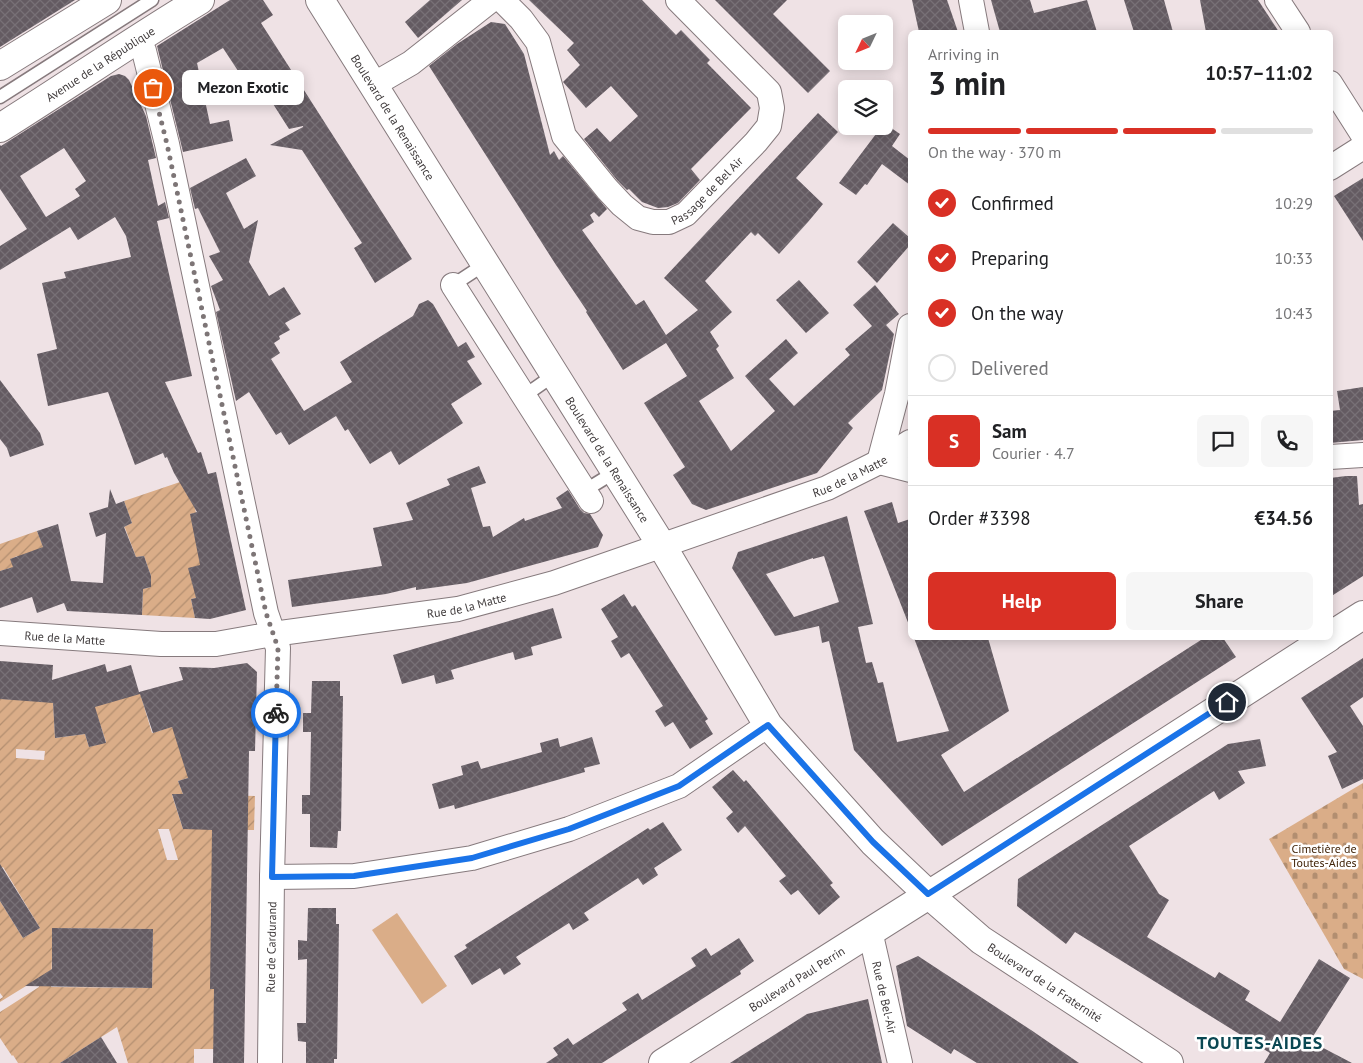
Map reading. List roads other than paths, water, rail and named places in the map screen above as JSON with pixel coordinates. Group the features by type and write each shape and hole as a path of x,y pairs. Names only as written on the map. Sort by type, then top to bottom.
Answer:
{"main road":[{"path":"0,66 107,0"},
{"name":"Avenue de la République","path":"0,128 104,62 137,38 200,0"},
{"name":"Boulevard de la Renaissance","path":"320,0 662,546 768,725 873,842 928,894"},
{"name":"Boulevard Paul Perrin","path":"1333,634 1363,615"},
{"name":"Boulevard Paul Perrin","path":"663,1063 1324,640"},
{"name":"Boulevard de la Fraternité","path":"928,894 981,940 1169,1063"}],"street":[{"path":"372,85 411,63 491,0"},
{"name":"Passage de Bel Air","path":"502,0 521,19 538,42 564,136 622,205 638,218 653,222 669,222 686,214 756,142 769,126 772,108 769,92 678,0"},
{"path":"971,0 977,30"},
{"path":"1277,0 1297,30"},
{"name":"Rue de Cardurand","path":"137,38 144,51 167,144 264,603 278,648 272,877 270,1063"},
{"path":"1333,88 1363,135"},
{"path":"1333,166 1363,147"},
{"path":"453,285 588,496"},
{"path":"879,462 896,398 908,336"},
{"path":"879,462 908,443"},
{"path":"1333,457 1363,455"},
{"name":"Rue de la Matte","path":"0,633 161,644 216,644 273,634 458,609 554,583 662,546 827,488 879,462 908,469"},
{"path":"272,877 354,876 472,858 569,829 679,786 768,725"},
{"name":"Rue de Bel-Air","path":"870,931 900,1063"}],"lane":[{"name":"Avenue de la République","path":"0,96 152,0"},
{"path":"453,285 485,264"},
{"path":"524,396 554,375"},
{"path":"588,496 615,472"}],"place":[{"name":"Mezon Exotic","path":"153,88"}],"district":[{"name":"TOUTES-AIDES","path":"1260,1042"}],"park label":[{"name":"Cimetière de Toutes-Aides","path":"1324,855"}]}
